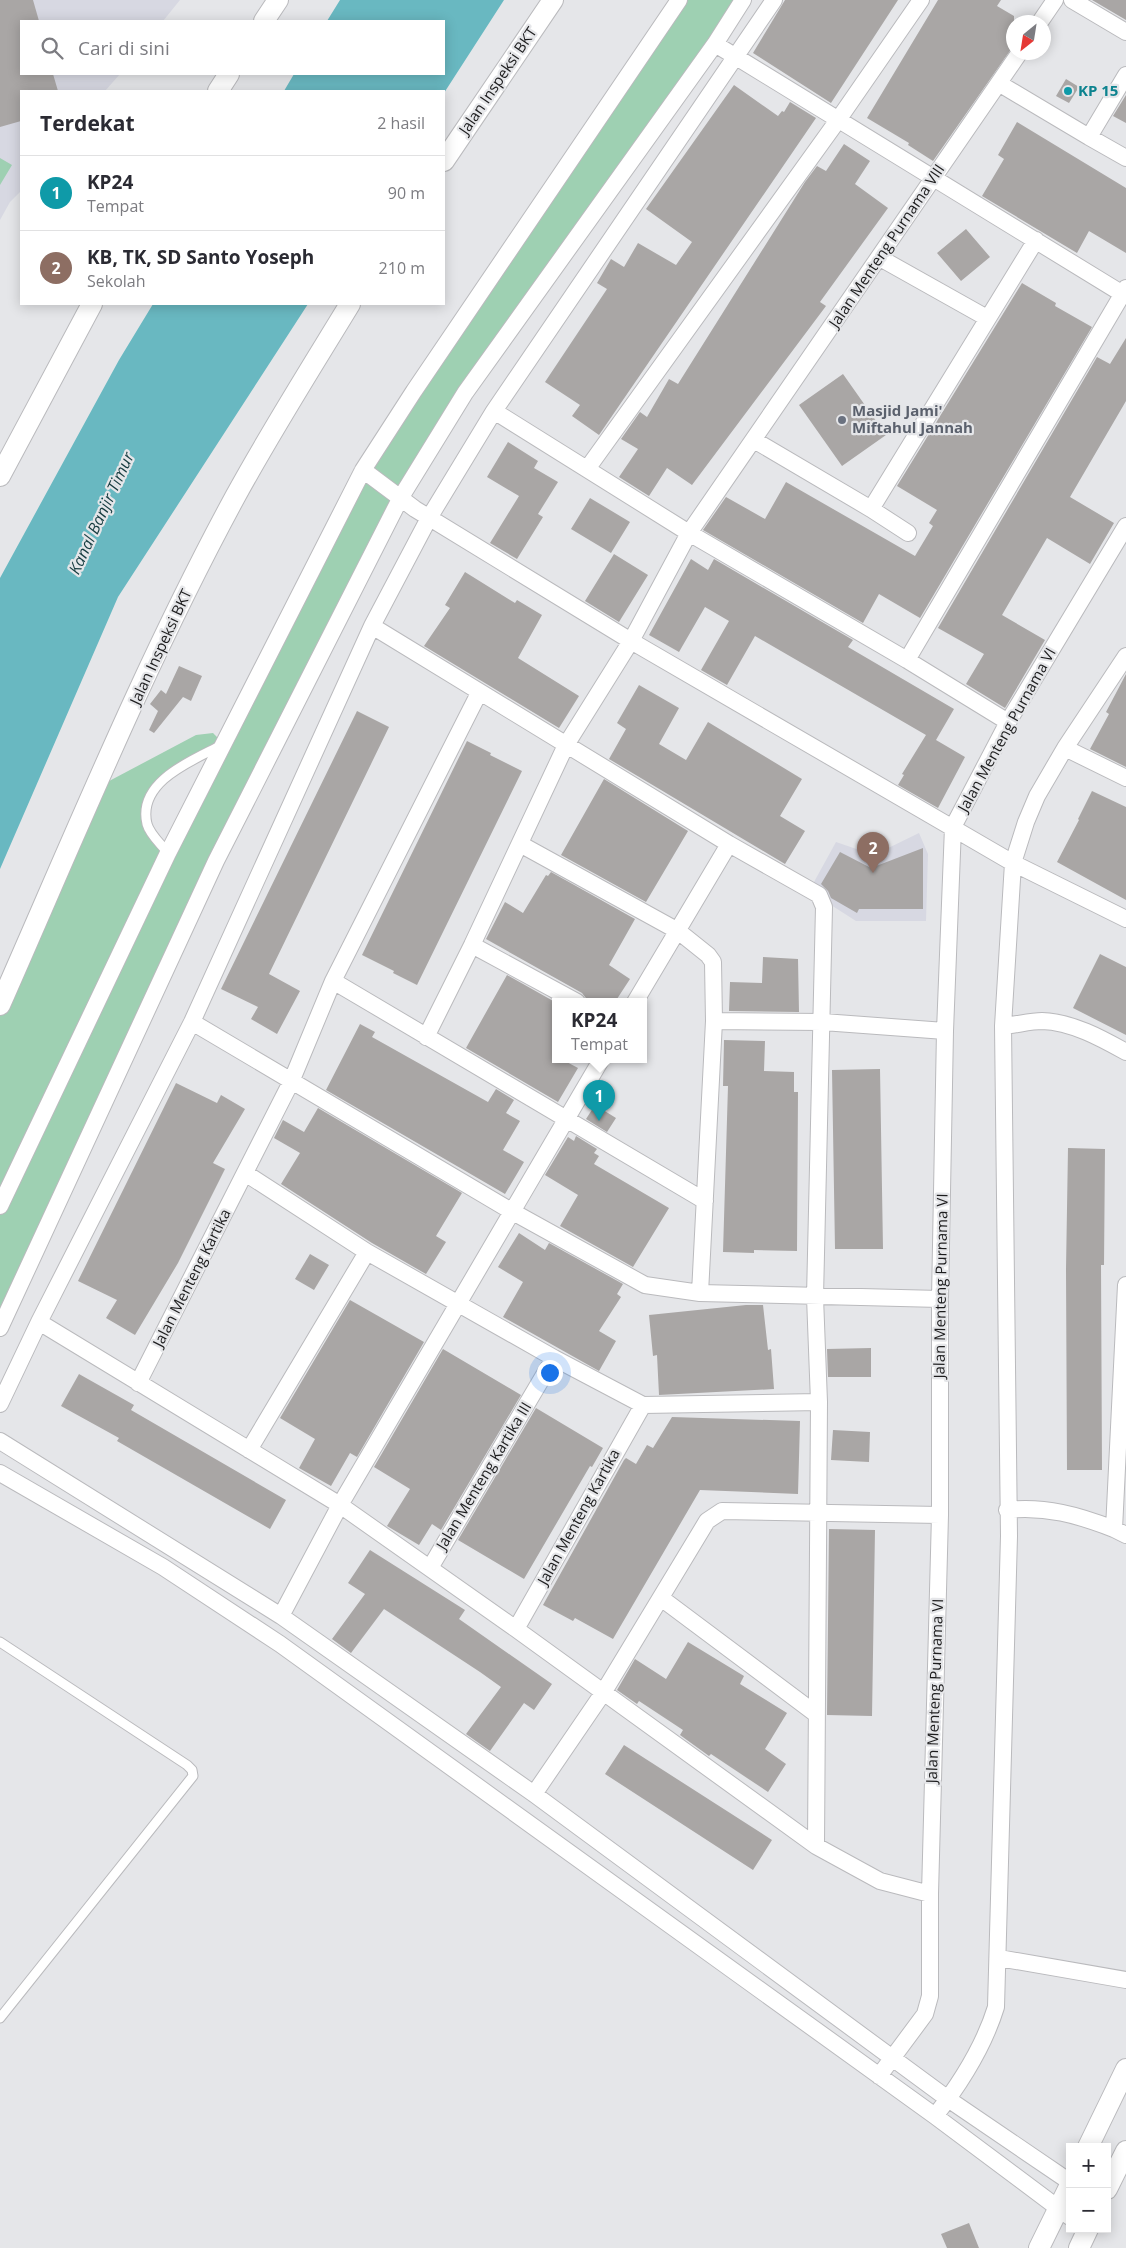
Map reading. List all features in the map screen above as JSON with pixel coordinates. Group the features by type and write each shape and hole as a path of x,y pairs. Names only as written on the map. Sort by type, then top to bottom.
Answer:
{"street":[{"path":"265,20 278,0"},
{"name":"Jalan Inspeksi BKT","path":"445,160 553,0"},
{"path":"0,1206 168,853 363,470 414,391 679,0"},
{"path":"0,1328 216,861 401,497 465,393 715,44 743,0"},
{"path":"0,1404 39,1322 192,1022 372,626 429,518 494,411 774,0"},
{"path":"587,469 838,120 921,0"},
{"path":"1045,15 1055,0"},
{"path":"1072,0 1126,32"},
{"path":"715,44 933,178 1125,292 907,660"},
{"name":"Jalan Menteng Purnama VIII","path":"426,1037 472,945 566,745 631,640 688,533 880,258 1015,60"},
{"path":"219,90 228,75"},
{"path":"1089,137 1126,75"},
{"path":"1000,84 1126,158"},
{"path":"871,509 986,318 1036,240"},
{"path":"880,258 986,318"},
{"path":"0,476 91,305"},
{"name":"Jalan Inspeksi BKT","path":"0,1005 144,681 193,579 236,496 349,305"},
{"path":"494,411 688,533 907,660 1008,722"},
{"path":"754,440 908,533"},
{"path":"363,470 429,518 631,640 1008,860 1126,919"},
{"name":"Jalan Menteng Purnama VI","path":"879,2076 893,2059 928,2007 930,1996 930,1894 940,1515 940,1300 945,1031 953,827 1008,722 1126,526"},
{"path":"372,626 729,844 819,895 824,908 823,1022 815,1297 819,1402 816,1846"},
{"path":"935,2116 948,2099 989,2029 996,2007 999,1958 1009,1536 1007,1510 1003,1026 1008,860 1037,796 1065,748 1126,656"},
{"name":"Jalan Menteng Kartika","path":"138,1383 291,1082 333,981 479,693"},
{"path":"1065,748 1126,778"},
{"path":"520,844 678,932 708,955 713,962 714,1021 700,1293"},
{"path":"637,998 729,844"},
{"path":"472,945 570,998"},
{"path":"333,981 426,1037 568,1118 705,1201"},
{"path":"714,1021 823,1022 945,1031"},
{"path":"1003,1026 1042,1021 1073,1027 1102,1039 1126,1052"},
{"path":"192,1022 513,1212 645,1285 700,1293 940,1300"},
{"path":"281,1616 340,1505 599,1063"},
{"path":"245,1174 367,1252 458,1305 643,1405 819,1402"},
{"path":"249,1450 367,1252"},
{"path":"1007,1510 1033,1508 1083,1517 1120,1532 1126,1285"},
{"path":"39,1322 340,1505 516,1629 816,1846 880,1881 930,1894"},
{"name":"Jalan Menteng Kartika III","path":"430,1568 554,1358"},
{"name":"Jalan Menteng Kartika","path":"516,1629 643,1405"},
{"path":"0,1441 281,1616 534,1794 948,2099 1066,2180"},
{"path":"0,1472 163,1568 280,1644 935,2116 1064,2213"},
{"path":"534,1794 603,1693 707,1521 714,1514 722,1511 940,1515"},
{"path":"661,1598 816,1714"},
{"path":"999,1958 1126,1980"},
{"path":"1090,2143 1126,2069"},
{"path":"1108,2188 1126,2151"},
{"path":"1039,2248 1064,2213 1069,2188"},
{"path":"1079,2248 1086,2233"}],"lane":[{"path":"168,853 148,826 146,810 154,791 166,775 224,744"},
{"path":"0,1642 186,1765 192,1770 193,1776 0,2018"}],"shaded area":[{"path":"0,0 180,0 164,20 20,20 20,75 119,75 106,90 20,90 20,192 10,202 0,220"},
{"path":"919,833 928,854 926,921 856,921 809,891 836,842 874,855"}],"green space":[{"path":"679,0 743,0 715,44 465,393 394,501 216,861 0,1328 0,1006 96,788 196,735 213,733 224,744 170,774 159,784 151,796 147,809 149,828 156,840 168,853 68,1062 265,664 414,391"},
{"path":"0,158 12,165 0,185"}],"water":[{"path":"340,0 504,0 445,91 285,90 293,75 445,75 445,20 328,20"},
{"name":"Kanal Banjir Timur","path":"152,305 307,305 118,597 0,869 0,578 119,360"}],"building":[{"path":"0,0 33,0 39,20 20,20 20,75 53,75 58,90 20,90 20,121 0,127"},
{"path":"785,0 898,0 831,103 753,53"},
{"path":"938,0 1001,0 997,6 1012,15 1006,15 1006,56 933,161 908,145 909,143 867,118"},
{"path":"1092,0 1126,0 1126,20"},
{"name":"KP 15","path":"1066,79 1079,87 1069,103 1056,96"},
{"path":"734,85 778,116 782,111 784,112 790,102 816,118 599,435 572,416 580,405 545,382 607,289 597,283 611,259 624,267 638,243 676,265 692,242 646,209"},
{"path":"1126,95 1126,123 1113,116"},
{"path":"1017,122 1126,188 1126,253 1089,231 1077,253 982,196 1004,159 998,155"},
{"path":"844,144 870,161 855,184 888,208 820,302 826,306 692,485 667,468 649,496 619,477 638,449 621,439 640,412 647,417 669,379 678,384 805,182 817,166 826,171"},
{"path":"966,229 990,257 961,281 937,253"},
{"path":"1022,283 1056,303 1055,306 1092,327 920,618 879,594 863,623 703,530 726,497 765,519 786,482 915,556 933,526 929,523 937,510 897,486"},
{"path":"1126,338 1126,401 1070,497 1114,523 1090,564 1047,538 1002,615 1045,640 1005,708 966,684 984,654 938,628 1097,357 1110,364"},
{"name":"Masjid Jami' Miftahul Jannah","path":"843,374 886,435 842,466 799,405"},
{"path":"508,442 538,461 534,468 558,482 538,514 543,517 517,559 490,543 519,496 487,477"},
{"path":"590,498 630,522 611,553 571,529"},
{"path":"614,554 648,575 619,622 585,601"},
{"path":"691,559 708,570 714,559 853,640 848,647 954,709 936,740 965,757 938,808 898,785 904,775 902,774 926,735 755,636 727,685 701,670 729,621 705,607 679,652 649,635"},
{"path":"465,572 515,603 517,600 542,615 518,658 579,696 559,728 424,646 450,608 445,605"},
{"path":"179,666 202,676 191,701 183,697 154,733 149,730 158,711 150,704 161,690 166,694"},
{"path":"1126,674 1126,767 1090,749 1109,714 1106,712"},
{"path":"639,685 679,708 659,744 686,760 708,722 802,779 780,816 805,831 785,864 609,759 626,729 617,723"},
{"path":"357,711 389,727 269,974 300,991 277,1034 251,1019 258,1007 221,989"},
{"path":"467,741 522,771 417,985 362,955"},
{"path":"604,779 688,831 646,902 561,855"},
{"path":"1092,791 1126,807 1126,900 1057,862"},
{"path":"923,848 923,909 859,909 857,913 831,898 828,891 821,884 840,852 871,868"},
{"path":"551,872 635,919 609,965 630,979 618,998 586,998 582,993 486,939 505,902 523,913 546,875 548,876"},
{"path":"1100,954 1126,967 1126,1035 1073,1008"},
{"path":"763,957 798,959 799,1012 729,1011 730,982 762,983"},
{"path":"507,975 552,1000 552,1063 569,1063 578,1068 558,1102 466,1048"},
{"path":"360,1024 375,1032 372,1037 488,1102 496,1089 514,1100 506,1113 520,1121 503,1150 524,1162 505,1194 326,1090"},
{"path":"724,1040 765,1041 764,1071 794,1072 794,1092 798,1092 797,1251 754,1250 754,1253 723,1252 728,1086 723,1086"},
{"path":"880,1069 883,1249 835,1249 832,1070"},
{"path":"176,1083 217,1103 221,1095 245,1109 213,1163 225,1169 178,1263 135,1335 106,1318 117,1300 78,1281"},
{"path":"595,1105 616,1118 607,1132 586,1119"},
{"path":"318,1108 462,1193 436,1236 446,1242 426,1274 372,1243 281,1184 300,1153 274,1138 283,1120 304,1132"},
{"path":"576,1136 597,1149 594,1153 599,1156 594,1164 669,1208 633,1267 560,1226 578,1195 545,1175 568,1137 574,1141"},
{"path":"1068,1148 1105,1149 1104,1265 1101,1265 1102,1470 1067,1470 1066,1269"},
{"path":"519,1233 545,1250 549,1243 623,1284 617,1294 621,1297 599,1331 616,1341 599,1371 503,1317 523,1282 498,1267"},
{"path":"310,1254 329,1265 314,1290 295,1279"},
{"path":"350,1300 424,1342 357,1457 350,1453 331,1486 299,1468 315,1439 280,1418"},
{"path":"763,1305 768,1350 771,1349 774,1389 659,1395 657,1355 653,1356 649,1315"},
{"path":"871,1348 871,1377 828,1377 827,1349"},
{"path":"443,1349 521,1395 441,1530 432,1524 419,1545 387,1526 410,1489 374,1467"},
{"path":"79,1374 134,1405 131,1410 286,1500 270,1529 117,1441 119,1438 61,1406"},
{"path":"536,1408 603,1448 592,1467 590,1466 524,1579 458,1540"},
{"path":"672,1417 800,1421 798,1494 700,1490 613,1639 575,1618 573,1621 543,1605 624,1460 626,1458 636,1464 647,1445 653,1448"},
{"path":"833,1430 870,1432 869,1462 831,1460"},
{"path":"829,1529 875,1530 872,1716 827,1715"},
{"path":"370,1550 465,1610 459,1619 552,1684 534,1710 524,1703 490,1751 466,1734 501,1687 480,1672 384,1609 351,1653 332,1639 365,1594 348,1583"},
{"path":"688,1642 744,1676 740,1684 787,1713 765,1749 786,1764 768,1792 711,1754 709,1756 680,1735 683,1730 639,1701 637,1704 617,1690 635,1659 666,1679"},
{"path":"624,1745 772,1840 753,1870 605,1774"},
{"path":"969,2223 979,2248 947,2248 941,2234"}],"place":[{"name":"KP 15","path":"1068,91"},
{"name":"Masjid Jami' Miftahul Jannah","path":"842,420"},
{"name":"KB, TK, SD Santo Yoseph","path":"873,873"},
{"name":"KP24","path":"599,1121"}]}
